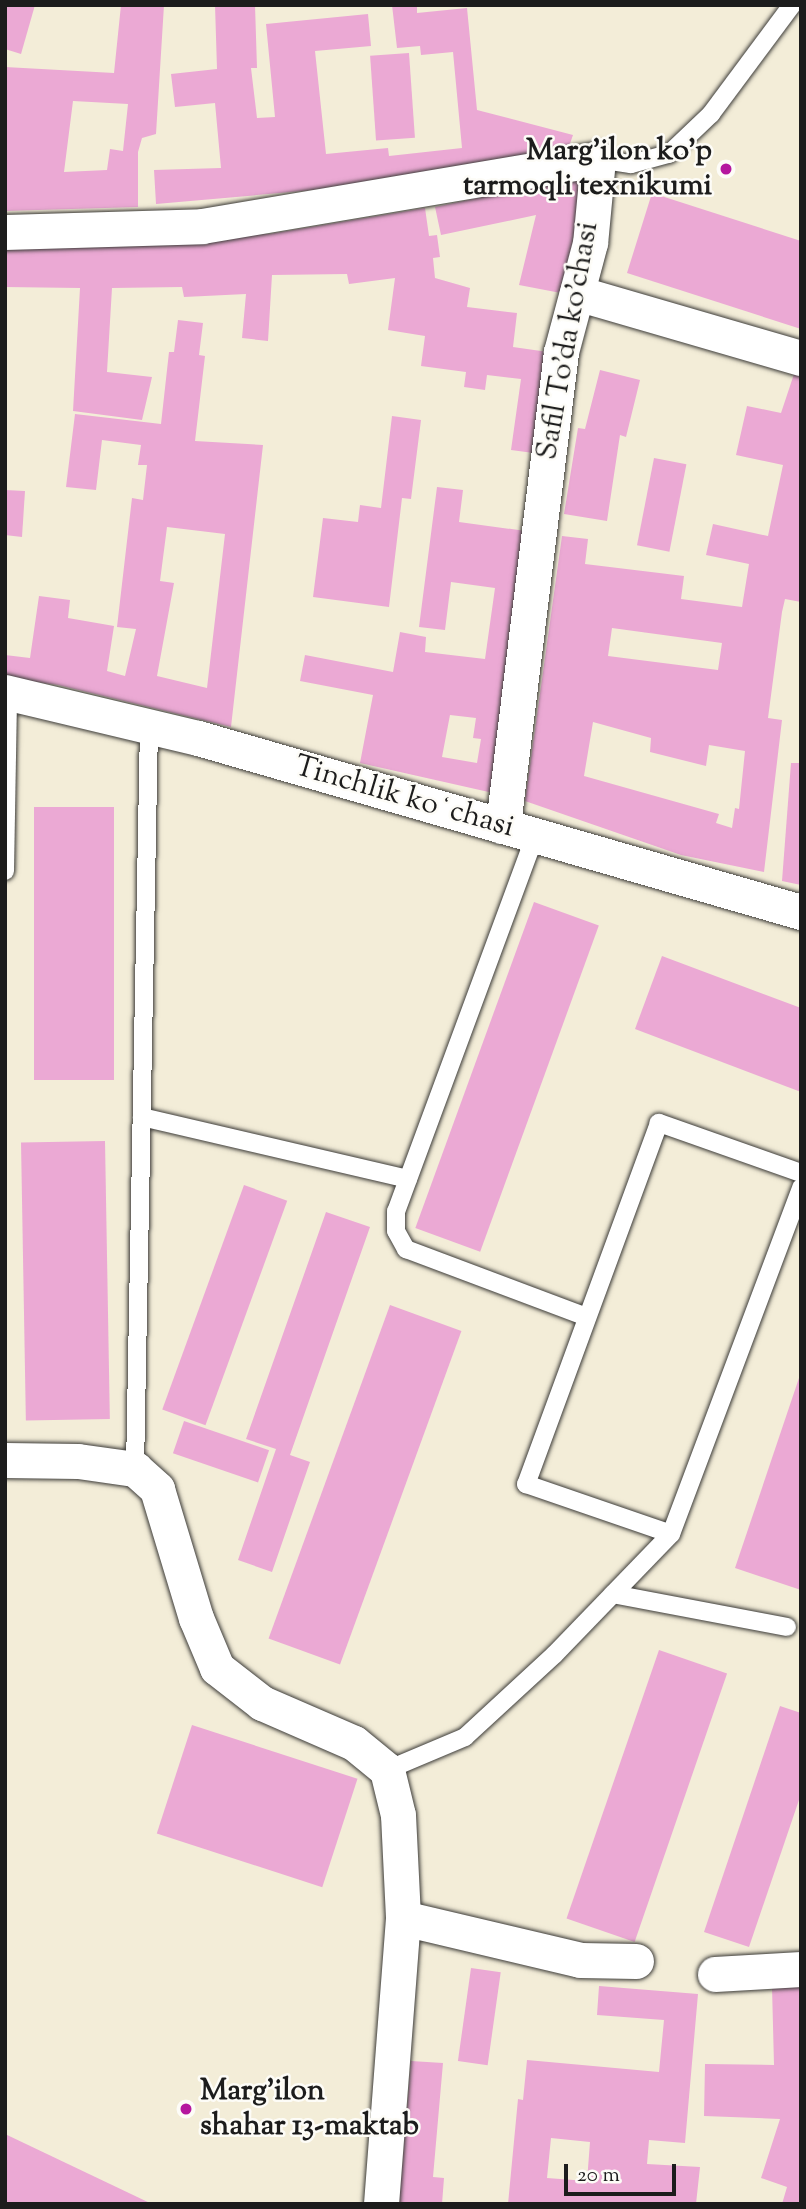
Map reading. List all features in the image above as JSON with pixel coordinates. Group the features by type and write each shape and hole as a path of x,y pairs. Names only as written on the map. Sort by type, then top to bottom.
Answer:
{"street":[{"path":"5,232 202,226 598,159"},
{"name":"Safil To'da ko'chasi","path":"519,831 561,352 590,243 598,159"},
{"path":"577,293 801,358"},
{"name":"Tinchlik koʻchasi","path":"7,693 149,726 801,912"},
{"path":"5,1460 78,1461 135,1469 157,1489 196,1618 217,1668 262,1703 354,1743 387,1770 398,1815 403,1918 381,2204"},
{"path":"403,1918 580,1960 636,1961"},
{"path":"715,1974 801,1969"}],"lane":[{"path":"598,159 631,164 668,154 711,114 792,5"},
{"path":"5,871 7,693"},
{"path":"135,1469 149,726"},
{"path":"519,831 396,1211 396,1231 406,1249 587,1317"},
{"path":"142,1117 408,1179"},
{"path":"671,1534 526,1484 659,1123 801,1173"},
{"path":"387,1770 465,1737 671,1534 801,1188"},
{"path":"613,1594 787,1627"}],"building":[{"path":"5,5 35,5 21,54 5,49"},
{"path":"121,5 164,5 156,134 142,138 138,152 138,207 5,211 5,67 114,73","holes":["73,101 128,104 123,151 110,149 107,170 64,172"]},
{"path":"215,5 255,5 257,68 251,68 257,118 275,117 266,24 368,14 371,46 315,51 326,154 388,148 389,156 462,148 453,52 421,55 420,46 397,48 392,5 417,5 417,13 467,8 477,110 573,135 566,155 484,175 156,204 154,170 221,168 215,103 175,107 171,74 217,69"},
{"path":"409,53 415,138 376,141 370,56"},
{"path":"582,176 566,294 519,285 536,215 441,235 435,207"},
{"path":"652,193 801,241 801,329 627,273"},
{"path":"425,208 429,236 437,235 440,257 433,258 435,278 470,288 467,307 517,313 513,347 555,353 541,454 511,450 521,379 487,375 485,390 464,387 466,372 421,366 425,336 388,330 395,278 349,284 347,274 272,275 268,341 242,338 246,294 184,297 182,287 112,288 107,372 152,377 142,420 73,411 80,288 5,287 5,243 269,234"},
{"path":"178,320 203,323 199,355 205,356 195,441 263,445 231,727 58,685 5,678 5,655 30,658 39,596 70,600 68,618 114,626 107,671 125,676 136,629 117,627 132,498 143,500 147,465 138,465 141,445 102,440 96,490 66,487 75,414 161,424 169,352 174,352","holes":["167,527 225,534 207,688 157,676 174,583 160,581"]},
{"path":"600,370 640,380 626,437 620,435 607,521 564,514 578,428 585,429"},
{"path":"794,374 801,376 801,602 785,599 782,612 768,718 782,720 764,872 681,855 525,801 562,536 588,539 585,564 684,576 681,599 742,607 749,564 706,555 713,524 768,536 783,465 736,455 747,406 781,413","holes":["612,628 722,643 718,670 608,656","593,722 651,738 650,752 706,766 709,745 745,751 739,809 735,808 732,828 716,823 719,814 584,776"]},
{"path":"392,416 421,420 411,499 402,498 389,607 313,597 323,518 358,522 360,505 381,508"},
{"path":"654,458 686,464 669,552 637,545"},
{"path":"437,487 463,490 459,522 533,532 502,795 360,763 373,695 300,681 305,655 393,672 400,632 426,637 425,652 485,659 495,588 451,582 445,630 419,627","holes":["450,715 476,718 473,738 481,739 477,763 442,757"]},
{"path":"5,490 25,491 22,537 5,535"},
{"path":"791,763 801,763 801,885 782,881"},
{"path":"34,807 114,807 114,1080 34,1080"},
{"path":"534,902 599,926 480,1252 415,1228"},
{"path":"662,956 801,1008 801,1092 635,1029"},
{"path":"105,1141 110,1419 26,1420 21,1142"},
{"path":"244,1185 287,1201 205,1425 162,1410"},
{"path":"326,1212 370,1227 290,1455 310,1462 272,1572 238,1560 276,1449 246,1439"},
{"path":"390,1305 461,1331 340,1665 269,1639"},
{"path":"801,1375 801,1590 735,1568"},
{"path":"184,1421 269,1450 258,1482 173,1453"},
{"path":"659,1650 727,1673 635,1942 567,1919"},
{"path":"780,1706 801,1713 801,1794 749,1947 704,1932"},
{"path":"192,1725 357,1779 322,1887 157,1833"},
{"path":"471,1968 501,1972 488,2065 458,2061"},
{"path":"599,1986 698,1994 685,2143 649,2140 647,2164 700,2167 696,2204 508,2204 518,2099 523,2100 527,2060 659,2072 664,2020 597,2015","holes":["551,2138 590,2142 587,2181 547,2178"]},
{"path":"801,1986 801,2204 782,2204 787,2187 761,2178 780,2119 704,2116 705,2064 774,2065 772,1987"},
{"path":"411,2061 443,2063 433,2177 444,2178 442,2204 399,2204"},
{"path":"5,2134 152,2204 5,2204"}],"place":[{"name":"Marg'ilon ko'p tarmoqli texnikumi","path":"726,169"},
{"name":"Marg'ilon shahar 13-maktab","path":"186,2109"}]}
